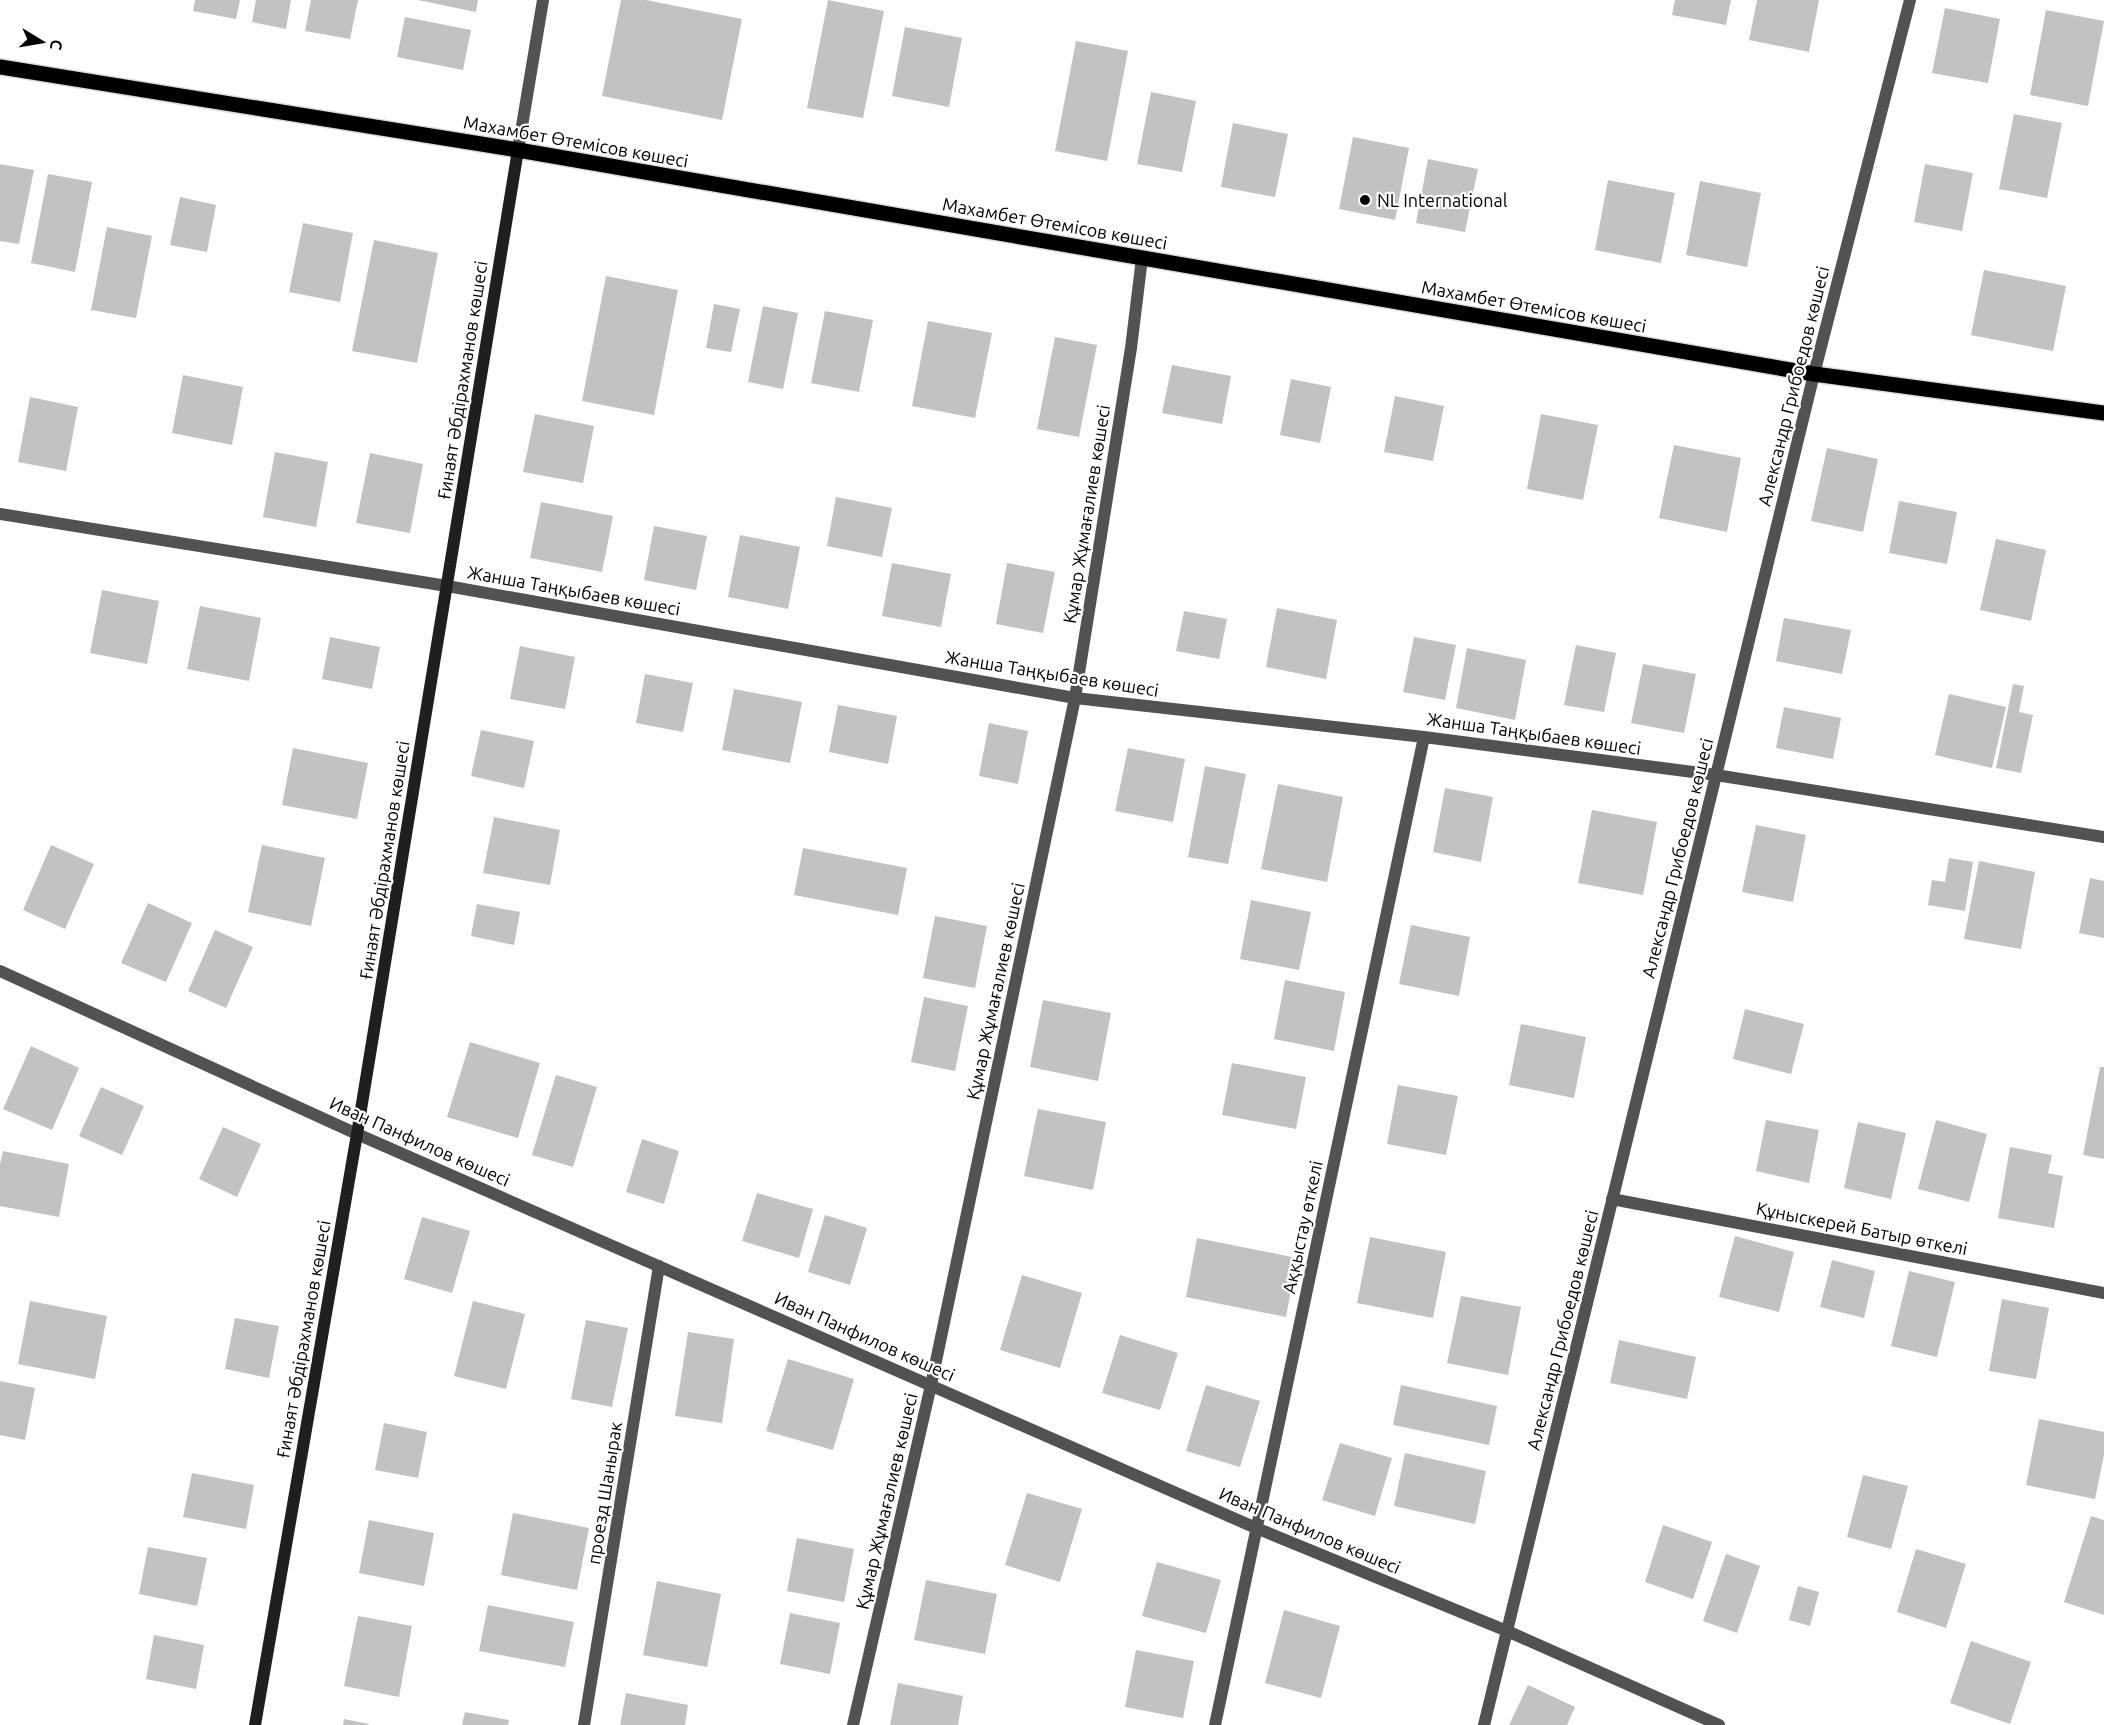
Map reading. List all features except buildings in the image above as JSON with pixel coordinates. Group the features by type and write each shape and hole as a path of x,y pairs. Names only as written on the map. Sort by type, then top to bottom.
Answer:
{"main road":[{"name":"Махамбет Өтемісов көшесі","path":"0,67 518,150 1814,374 2104,413"}],"street":[{"name":"Ғинаят Әбдірахманов көшесі","path":"255,1725 357,1134 543,0"},
{"name":"Александр Грибоедов көшесі","path":"1484,1725 1814,374 1910,0"},
{"name":"Құмар Жұмағалиев көшесі","path":"853,1725 931,1385 1075,698 1131,348 1142,258"},
{"name":"Жанша Таңқыбаев көшесі","path":"0,514 447,586 1075,698 1424,736 1716,775 2104,837"},
{"name":"Аққыстау өткелі","path":"1215,1725 1424,736"},
{"name":"Иван Панфилов көшесі","path":"0,971 357,1134 1256,1528 1507,1632 1719,1725"},
{"name":"Құныскерей Батыр өткелі","path":"1612,1199 2104,1293"},
{"name":"проезд Шанырак","path":"584,1725 659,1266"}],"place":[{"name":"NL International","path":"1365,200"}]}
